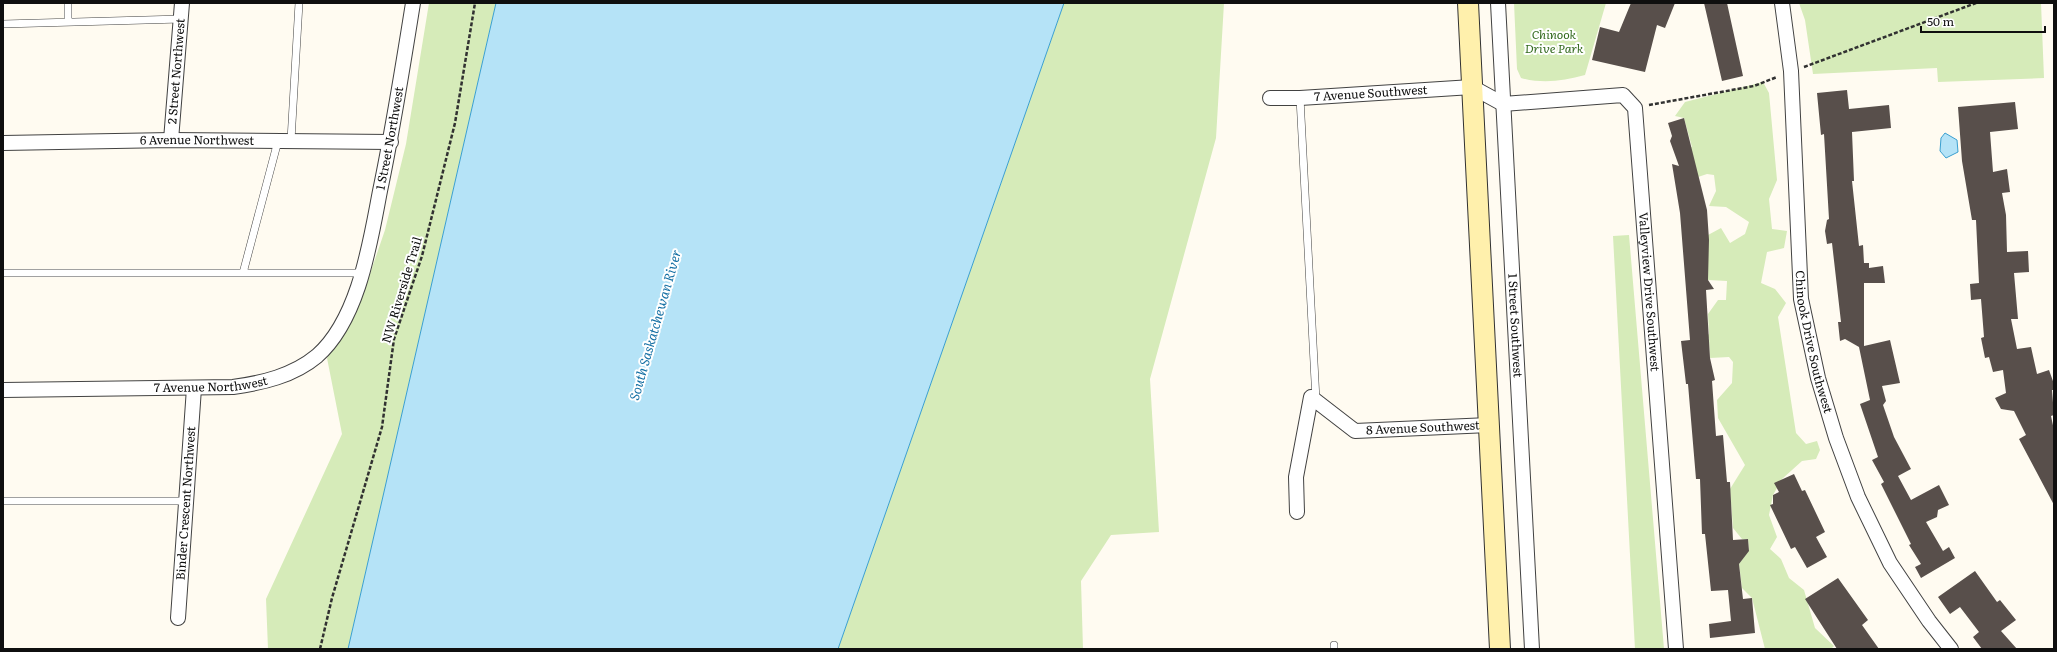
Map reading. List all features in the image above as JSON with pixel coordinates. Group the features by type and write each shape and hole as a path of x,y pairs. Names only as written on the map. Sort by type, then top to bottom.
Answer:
{"street":[{"name":"2 Street Northwest","path":"172,140 182,3"},
{"name":"1 Street Northwest","path":"363,273 391,142 413,3"},
{"path":"1468,3 1500,649"},
{"name":"1 Street Southwest","path":"1498,3 1532,649"},
{"name":"Chinook Drive Southwest","path":"1782,3 1791,71 1801,299 1818,378 1836,438 1855,489 1890,563 1929,621 1951,649"},
{"path":"1472,87 1503,104 1623,95 1635,108"},
{"name":"7 Avenue Southwest","path":"1270,98 1300,98 1472,87"},
{"name":"Valleyview Drive Southwest","path":"1635,108 1676,649"},
{"name":"6 Avenue Northwest","path":"3,143 172,140 391,142"},
{"name":"7 Avenue Northwest","path":"3,390 194,388 232,387 255,384 298,368 317,356 332,339 344,319 363,273"},
{"name":"Binder Crescent Northwest","path":"178,618 194,388"},
{"path":"1297,512 1296,476 1311,396 1316,400"},
{"name":"8 Avenue Southwest","path":"1316,400 1355,431 1489,425"}],"lane":[{"path":"68,3 68,22"},
{"path":"243,273 285,141 299,3"},
{"path":"3,24 181,19"},
{"path":"1300,98 1316,400"},
{"path":"3,272 363,273"},
{"path":"3,501 186,501"}],"path":[{"name":"NW Riverside Trail","path":"320,649 332,598 382,427 394,339 422,256 455,123 475,3"},
{"path":"1635,108 1754,86 1976,3"}],"green space":[{"path":"429,3 496,3 348,649 268,649 266,599 342,434 327,358 347,329 361,300 385,230 406,144"},
{"path":"1064,3 1224,3 1216,138 1150,379 1159,532 1111,535 1081,581 1083,649 838,649"},
{"name":"Chinook Drive Park","path":"1514,3 1606,3 1585,75 1553,81 1537,81 1521,78 1517,69"},
{"path":"1799,3 2041,3 2044,78 1938,82 1937,68 1813,74 1805,20"},
{"path":"1763,82 1769,93 1777,180 1769,199 1772,229 1787,231 1784,248 1767,252 1761,283 1775,289 1786,303 1778,317 1796,433 1806,444 1817,441 1820,450 1816,459 1802,461 1782,479 1773,495 1769,515 1777,537 1770,549 1781,559 1789,578 1804,590 1815,628 1834,646 1831,649 1765,649 1752,598 1742,588 1739,564 1749,550 1748,539 1742,539 1733,528 1730,489 1745,465 1718,418 1717,400 1732,383 1733,362 1729,357 1710,358 1709,338 1702,339 1709,334 1708,314 1718,300 1726,300 1727,281 1708,280 1708,235 1721,228 1730,243 1745,234 1749,222 1726,207 1709,206 1716,191 1714,175 1707,174 1698,177 1677,151 1692,147 1684,118 1675,116 1685,102"},
{"path":"1629,235 1664,649 1635,649 1613,236"}],"water":[{"name":"South Saskatchewan River","path":"496,3 1064,3 838,649 348,649"},
{"path":"1945,133 1957,140 1958,152 1946,158 1940,151 1941,138"}],"building":[{"path":"1631,3 1675,3 1665,28 1657,25 1645,72 1592,60 1600,27 1619,32"},
{"path":"1704,3 1727,3 1743,76 1722,81"},
{"path":"1847,90 1849,109 1889,105 1891,128 1852,132 1854,181 1852,181 1859,246 1863,245 1864,263 1869,263 1869,268 1883,266 1885,283 1864,283 1864,346 1890,340 1900,383 1882,386 1886,401 1883,405 1894,437 1911,469 1898,476 1911,500 1939,485 1949,505 1938,510 1937,517 1926,522 1943,551 1949,547 1955,558 1921,578 1915,567 1921,564 1909,545 1911,544 1881,484 1884,482 1872,460 1878,457 1860,404 1870,400 1859,347 1845,339 1840,341 1838,322 1841,322 1832,243 1827,244 1825,231 1827,220 1829,219 1824,134 1821,135 1817,93"},
{"path":"2015,102 2018,129 1990,132 1993,172 2007,169 2010,192 2002,193 2006,215 2007,252 2028,251 2029,272 2014,273 2018,319 2011,319 2017,349 2031,347 2037,374 2049,370 2054,384 2054,390 2052,390 2054,415 2051,416 2054,430 2054,505 2019,439 2026,435 2014,411 2001,409 1995,398 2006,393 2003,370 1993,372 1989,357 1985,358 1981,338 1984,337 1981,299 1971,300 1970,284 1979,283 1976,220 1972,220 1962,161 1958,107"},
{"path":"1684,118 1707,210 1709,240 1708,280 1714,289 1706,290 1710,358 1715,380 1712,381 1716,436 1723,435 1727,482 1730,482 1733,540 1748,539 1749,551 1739,564 1743,599 1752,598 1755,633 1710,638 1709,624 1731,621 1728,590 1711,591 1705,534 1702,534 1700,479 1696,479 1688,384 1686,384 1681,341 1690,340 1680,213 1672,164 1679,166 1670,141 1672,136 1668,123"},
{"path":"1794,474 1802,491 1805,490 1825,532 1816,537 1827,557 1807,568 1795,547 1791,549 1770,505 1773,504 1773,495 1779,492 1774,483"},
{"path":"1975,571 1997,602 2000,600 2016,620 2001,631 2017,649 1982,649 1973,637 1979,632 1960,607 1950,614 1938,597"},
{"path":"1838,578 1868,620 1862,625 1879,649 1837,649 1805,599"}]}
